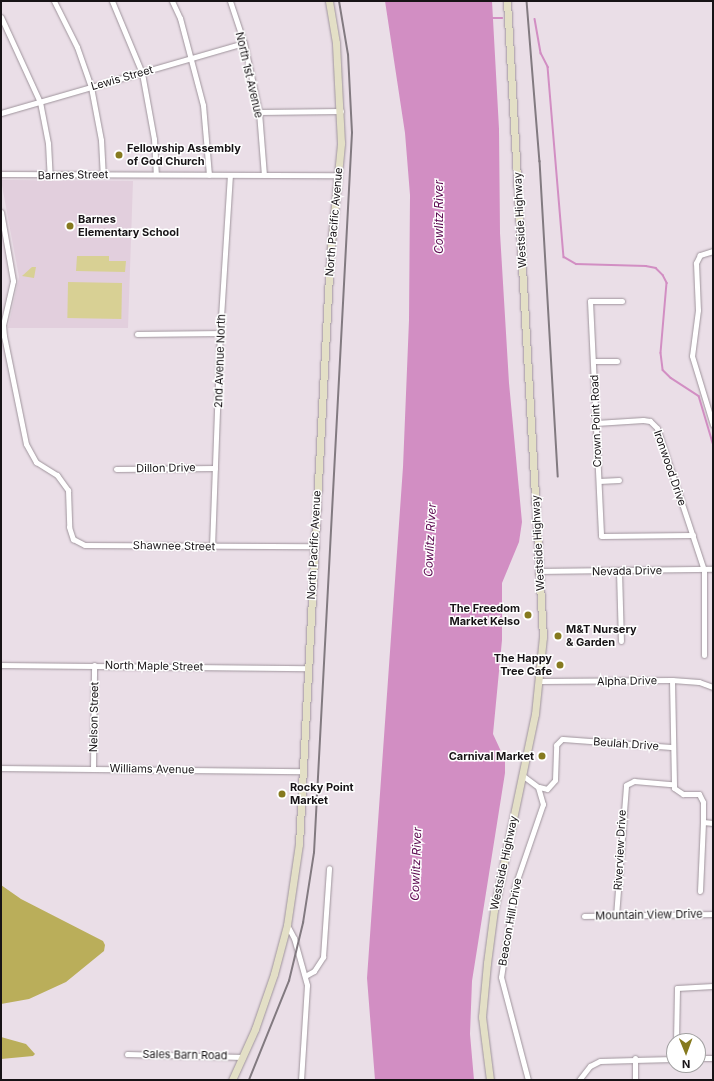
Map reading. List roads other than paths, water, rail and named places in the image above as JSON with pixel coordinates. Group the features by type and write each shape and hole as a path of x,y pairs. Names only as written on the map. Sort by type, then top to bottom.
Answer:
{"street":[{"path":"54,1 77,47 91,87 101,140 103,174"},
{"path":"112,1 142,73 154,138 156,174"},
{"path":"172,1 180,18 204,105 209,175"},
{"name":"North 1st Avenue","path":"230,1 244,43 259,112 264,174"},
{"name":"North Pacific Avenue","path":"232,1080 243,1057 267,996 287,925 299,844 307,668 330,264 338,175 341,111 336,43 329,1"},
{"name":"Westside Highway","path":"490,1080 482,1017 487,963 494,910 540,681 543,637 508,1"},
{"path":"1,17 40,102 48,143 50,176"},
{"name":"Lewis Street","path":"1,113 244,43"},
{"path":"259,112 341,111"},
{"name":"Barnes Street","path":"1,174 50,176 103,174 338,175"},
{"name":"2nd Avenue North","path":"212,547 220,333 230,175"},
{"name":"Shawnee Street","path":"1,212 13,281 3,325 4,336 26,444 36,462 64,482 69,502 70,534 78,543 212,547 314,546"},
{"path":"713,251 700,255 696,263 698,310 692,356 713,426"},
{"name":"Crown Point Road","path":"622,301 590,301 601,536 693,535"},
{"path":"137,334 220,333"},
{"name":"Crown Point Road","path":"594,361 617,361"},
{"name":"Ironwood Drive","path":"596,423 643,420 650,421 657,428 704,570 704,655"},
{"name":"Dillon Drive","path":"116,469 215,468"},
{"name":"Crown Point Road","path":"599,481 619,480"},
{"name":"Nevada Drive","path":"540,571 713,569"},
{"path":"619,571 621,641"},
{"name":"North Maple Street","path":"1,665 307,668"},
{"name":"Nelson Street","path":"93,769 94,665"},
{"path":"672,680 672,747"},
{"name":"Alpha Drive","path":"540,681 672,680 699,682 713,688"},
{"name":"Beulah Drive","path":"538,787 547,789 555,780 556,745 562,739 672,747 672,784"},
{"name":"Williams Avenue","path":"1,768 302,772"},
{"path":"522,775 538,787"},
{"name":"Riverview Drive","path":"616,916 626,785 634,781 672,784"},
{"path":"672,784 677,792 699,794 702,798 703,822 700,891"},
{"name":"Beacon Hill Drive","path":"528,1080 501,977 514,886 543,804 538,787"},
{"path":"703,822 713,823"},
{"path":"306,976 314,972 323,957 329,868"},
{"name":"Mountain View Drive","path":"584,916 713,914"},
{"path":"287,925 294,938 306,976 301,1080"},
{"path":"676,1033 677,988 713,986"},
{"name":"Sales Barn Road","path":"128,1054 243,1057"},
{"path":"635,1058 635,1080"},
{"path":"579,1080 590,1066 600,1061 635,1058 666,1059"},
{"path":"523,1080 525,1069"}],"water":[{"name":"Cowlitz River","path":"385,1 492,1 499,129 500,233 509,383 522,522 519,542 502,583 502,640 493,734 505,760 505,773 472,981 470,1034 474,1080 375,1080 367,978 403,467 409,320 410,195 405,133"}],"waterway":[{"path":"493,18 502,18"},
{"path":"535,19 541,53 548,67 564,257 576,264 646,266 656,268 663,275 667,283 661,353 663,370 671,378 699,396 713,443"}],"railway":[{"path":"249,1080 289,981 303,923 314,853 352,133 348,55 339,1"},
{"path":"527,1 540,161 558,476"}],"place":[{"name":"Fellowship Assembly of God Church","path":"119,155"},
{"name":"Barnes Elementary School","path":"70,226"},
{"name":"The Freedom Market Kelso","path":"528,615"},
{"name":"M&T Nursery & Garden","path":"558,636"},
{"name":"The Happy Tree Cafe","path":"560,665"},
{"name":"Carnival Market","path":"542,756"},
{"name":"Rocky Point Market","path":"282,794"}]}
